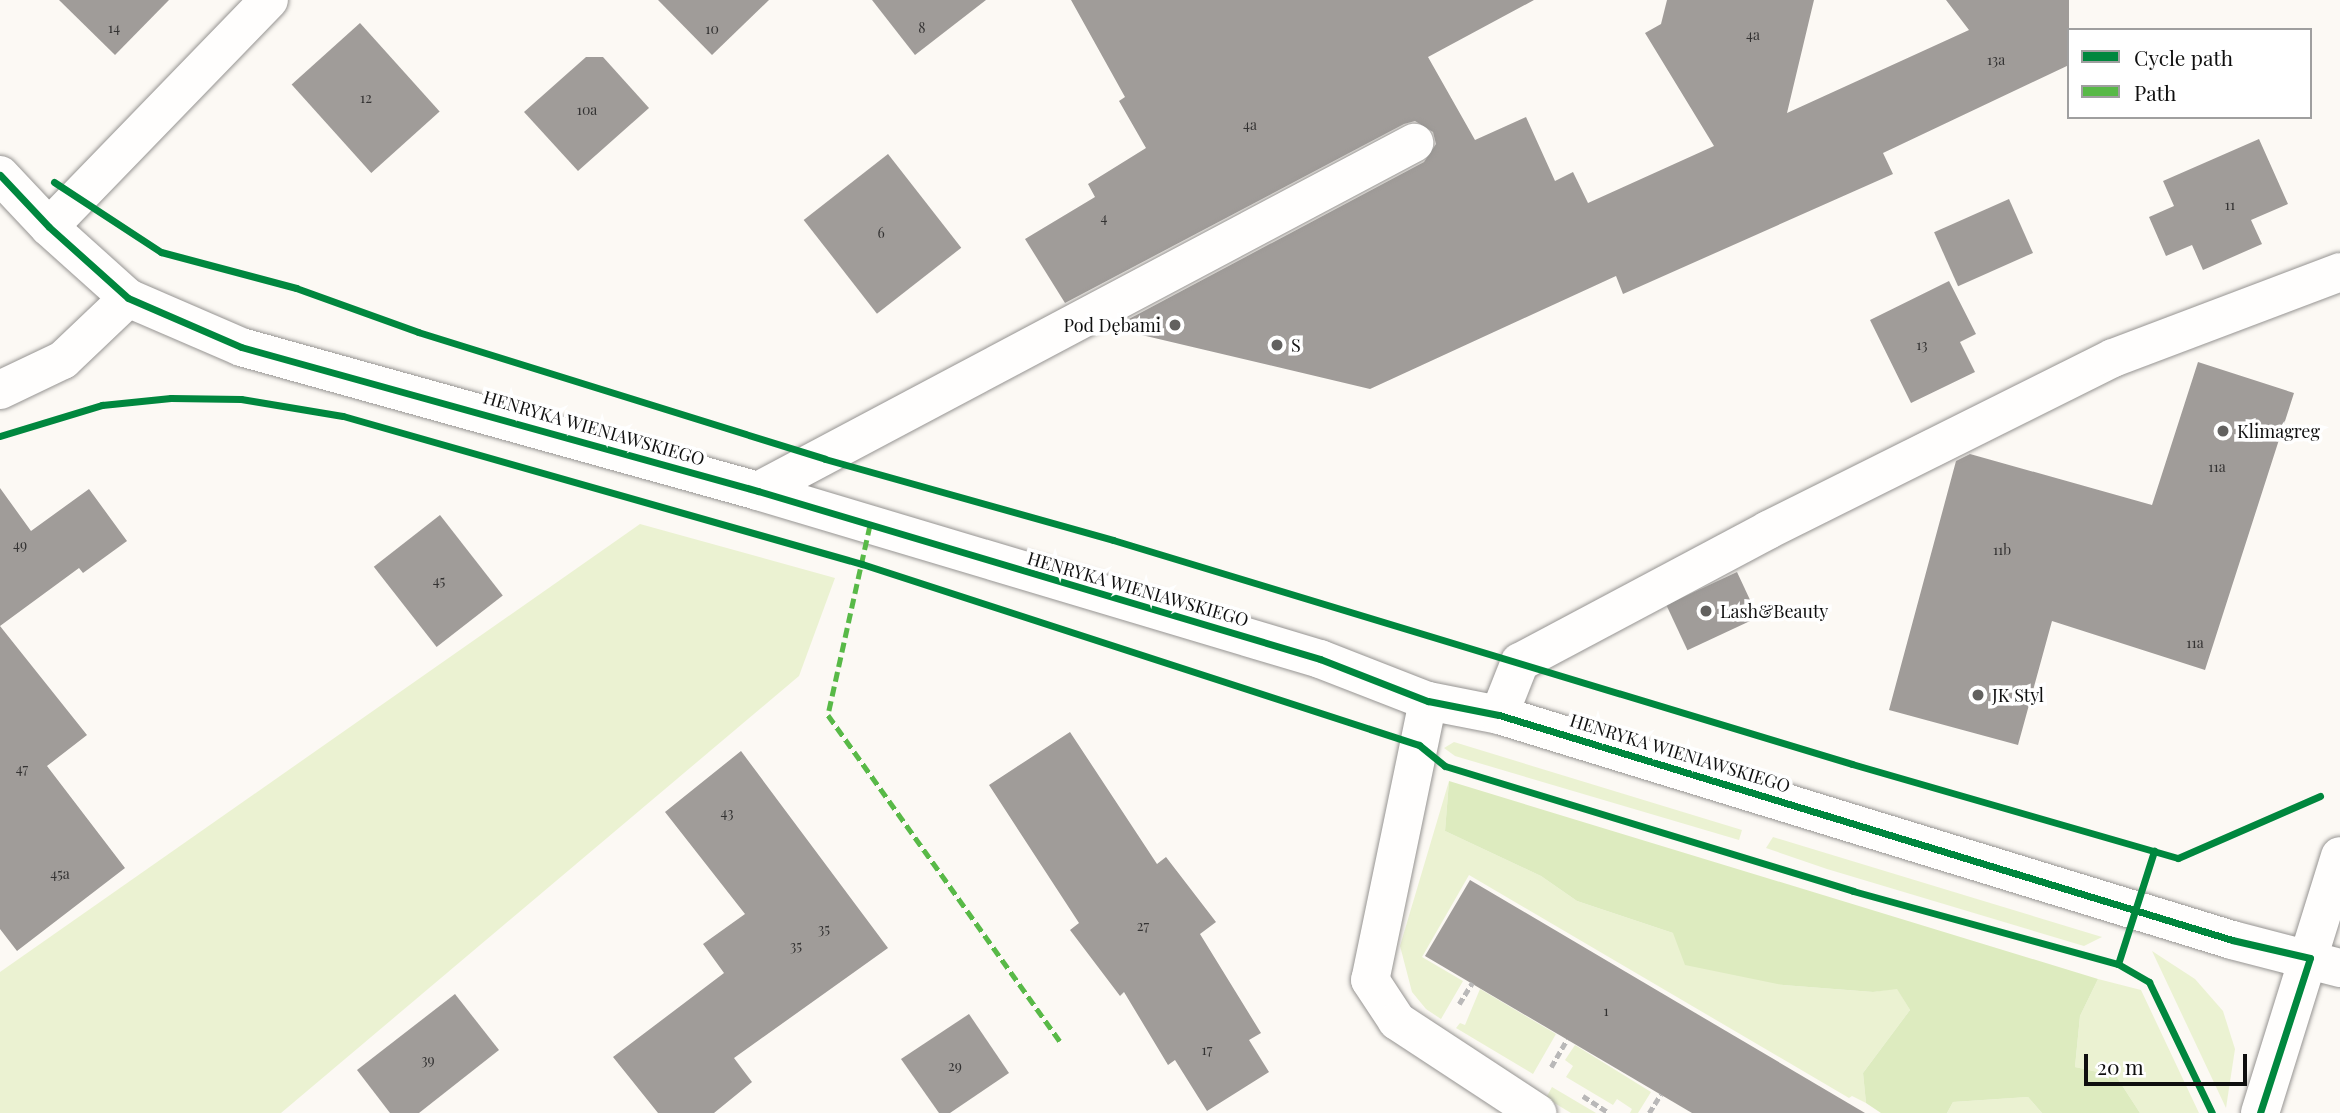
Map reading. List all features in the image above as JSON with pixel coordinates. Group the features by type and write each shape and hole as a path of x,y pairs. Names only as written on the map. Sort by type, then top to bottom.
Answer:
{"street":[{"path":"49,227 269,0"},
{"path":"758,491 1414,143"},
{"name":"HENRYKA WIENIAWSKIEGO","path":"0,175 49,227 128,298 241,347 758,491 1321,659 1428,701 1499,715 2232,940 2325,963"},
{"path":"1499,715 1520,662 1768,530 2113,358 2340,272"},
{"path":"0,390 63,360 128,298"},
{"path":"1428,701 1370,980 1397,1021 1537,1113"},
{"path":"2260,1113 2325,963 2340,856"}],"path":[{"path":"1547,1074 1567,1039"},
{"path":"1578,1093 1609,1113"},
{"path":"1649,1113 1661,1094"}],"green space":[{"path":"640,524 835,578 799,676 281,1113 0,1113 0,972"},
{"path":"1454,742 1742,830 1739,840 1455,756 1444,748"},
{"path":"1449,781 1445,831 1541,876 1577,901 1673,933 1783,985 1873,992 1897,988 1910,1010 1863,1073 1866,1103 1852,1096 1849,1098 1469,875 1422,957 1463,981 1441,1019 1426,1009 1412,992 1400,946"},
{"path":"1449,781 2098,979 2080,1016 2075,1067 2116,1076 2140,1113 2042,1113 2028,1097 1953,1102 1947,1113 1881,1113 1866,1103 1863,1073 1910,1010 1897,989 1873,992 1783,985 1685,965 1673,933 1577,901 1541,876 1445,831"},
{"path":"1773,837 2102,937 2084,946 1827,869 1766,848"},
{"path":"2152,951 2195,979 2223,1011 2235,1049 2226,1108"},
{"path":"2098,979 2141,990 2199,1113 2140,1113 2116,1076 2075,1067 2080,1016"},
{"path":"1480,989 1556,1034 1533,1074 1456,1028 1460,1023 1465,1025"},
{"path":"1575,1045 1651,1092 1638,1113 1630,1113 1632,1109 1617,1099 1613,1105 1566,1077 1573,1066 1565,1060"},
{"path":"1552,1087 1596,1113 1571,1113 1546,1098"},
{"path":"2028,1097 2042,1113 1947,1113 1953,1102"}],"building":[{"path":"59,0 169,0 115,55"},
{"path":"658,0 769,0 712,55"},
{"path":"872,0 986,0 915,55"},
{"path":"1071,0 1534,0 1428,57 1475,140 1526,117 1555,181 1573,172 1588,203 1714,146 1645,33 1661,24 1667,0 1814,0 1787,113 1969,30 1946,0 2069,0 2067,66 1883,153 1893,174 1623,294 1616,276 1370,389 1112,328 1424,162 1436,144 1433,132 1415,121 1404,124 1065,303 1025,239 1095,197 1088,184 1146,148 1119,101 1125,97"},
{"path":"360,23 440,111 371,173 292,85"},
{"path":"586,57 603,57 649,108 578,171 524,112"},
{"path":"2259,139 2288,204 2251,220 2262,244 2203,270 2192,245 2166,256 2149,217 2174,206 2163,181"},
{"path":"888,154 961,248 877,314 804,220"},
{"path":"2009,199 2033,253 1958,286 1934,232"},
{"path":"1949,281 1976,334 1960,342 1975,372 1911,403 1870,320"},
{"path":"2198,362 2294,393 2205,670 2052,621 2018,745 1889,710 1956,461 1970,454 2152,505"},
{"path":"0,488 31,531 89,489 127,541 83,573 79,568 0,626"},
{"path":"440,515 503,595 437,647 374,567"},
{"path":"1737,572 1758,617 1687,650 1666,605"},
{"path":"0,626 87,735 47,766 125,868 17,951 0,929"},
{"path":"1070,732 1157,864 1166,857 1216,922 1200,934 1261,1033 1249,1040 1269,1072 1207,1111 1175,1060 1168,1065 1124,992 1120,996 1070,930 1079,923 989,785"},
{"path":"741,751 888,948 734,1058 752,1082 714,1113 658,1113 613,1057 724,973 703,944 745,914 665,812"},
{"path":"1470,880 1865,1113 1692,1113 1425,956"},
{"path":"455,994 499,1050 419,1113 390,1113 357,1070"},
{"path":"969,1014 1009,1073 950,1113 939,1113 901,1059"}],"marked path":[{"path":"870,525 828,715 1060,1041"}],"cycle path":[{"path":"0,175 49,227 128,298 241,347 758,491 1320,659 1428,701 1499,715 2232,940 2310,958 2260,1113"},
{"path":"54,182 161,252 296,288 418,332 825,459 1113,540 1852,764 2178,858 2320,796"},
{"path":"0,436 102,405 171,398 241,399 343,416 862,564 1419,745 1445,766 1853,891 2118,964 2149,982 2212,1113"},
{"path":"2118,964 2154,851"}],"place":[{"name":"Pod Dębami","path":"1175,325"},
{"name":"S","path":"1277,345"},
{"name":"Klimagreg","path":"2223,431"},
{"name":"Lash&Beauty","path":"1706,611"},
{"name":"JK Styl","path":"1978,695"}]}
